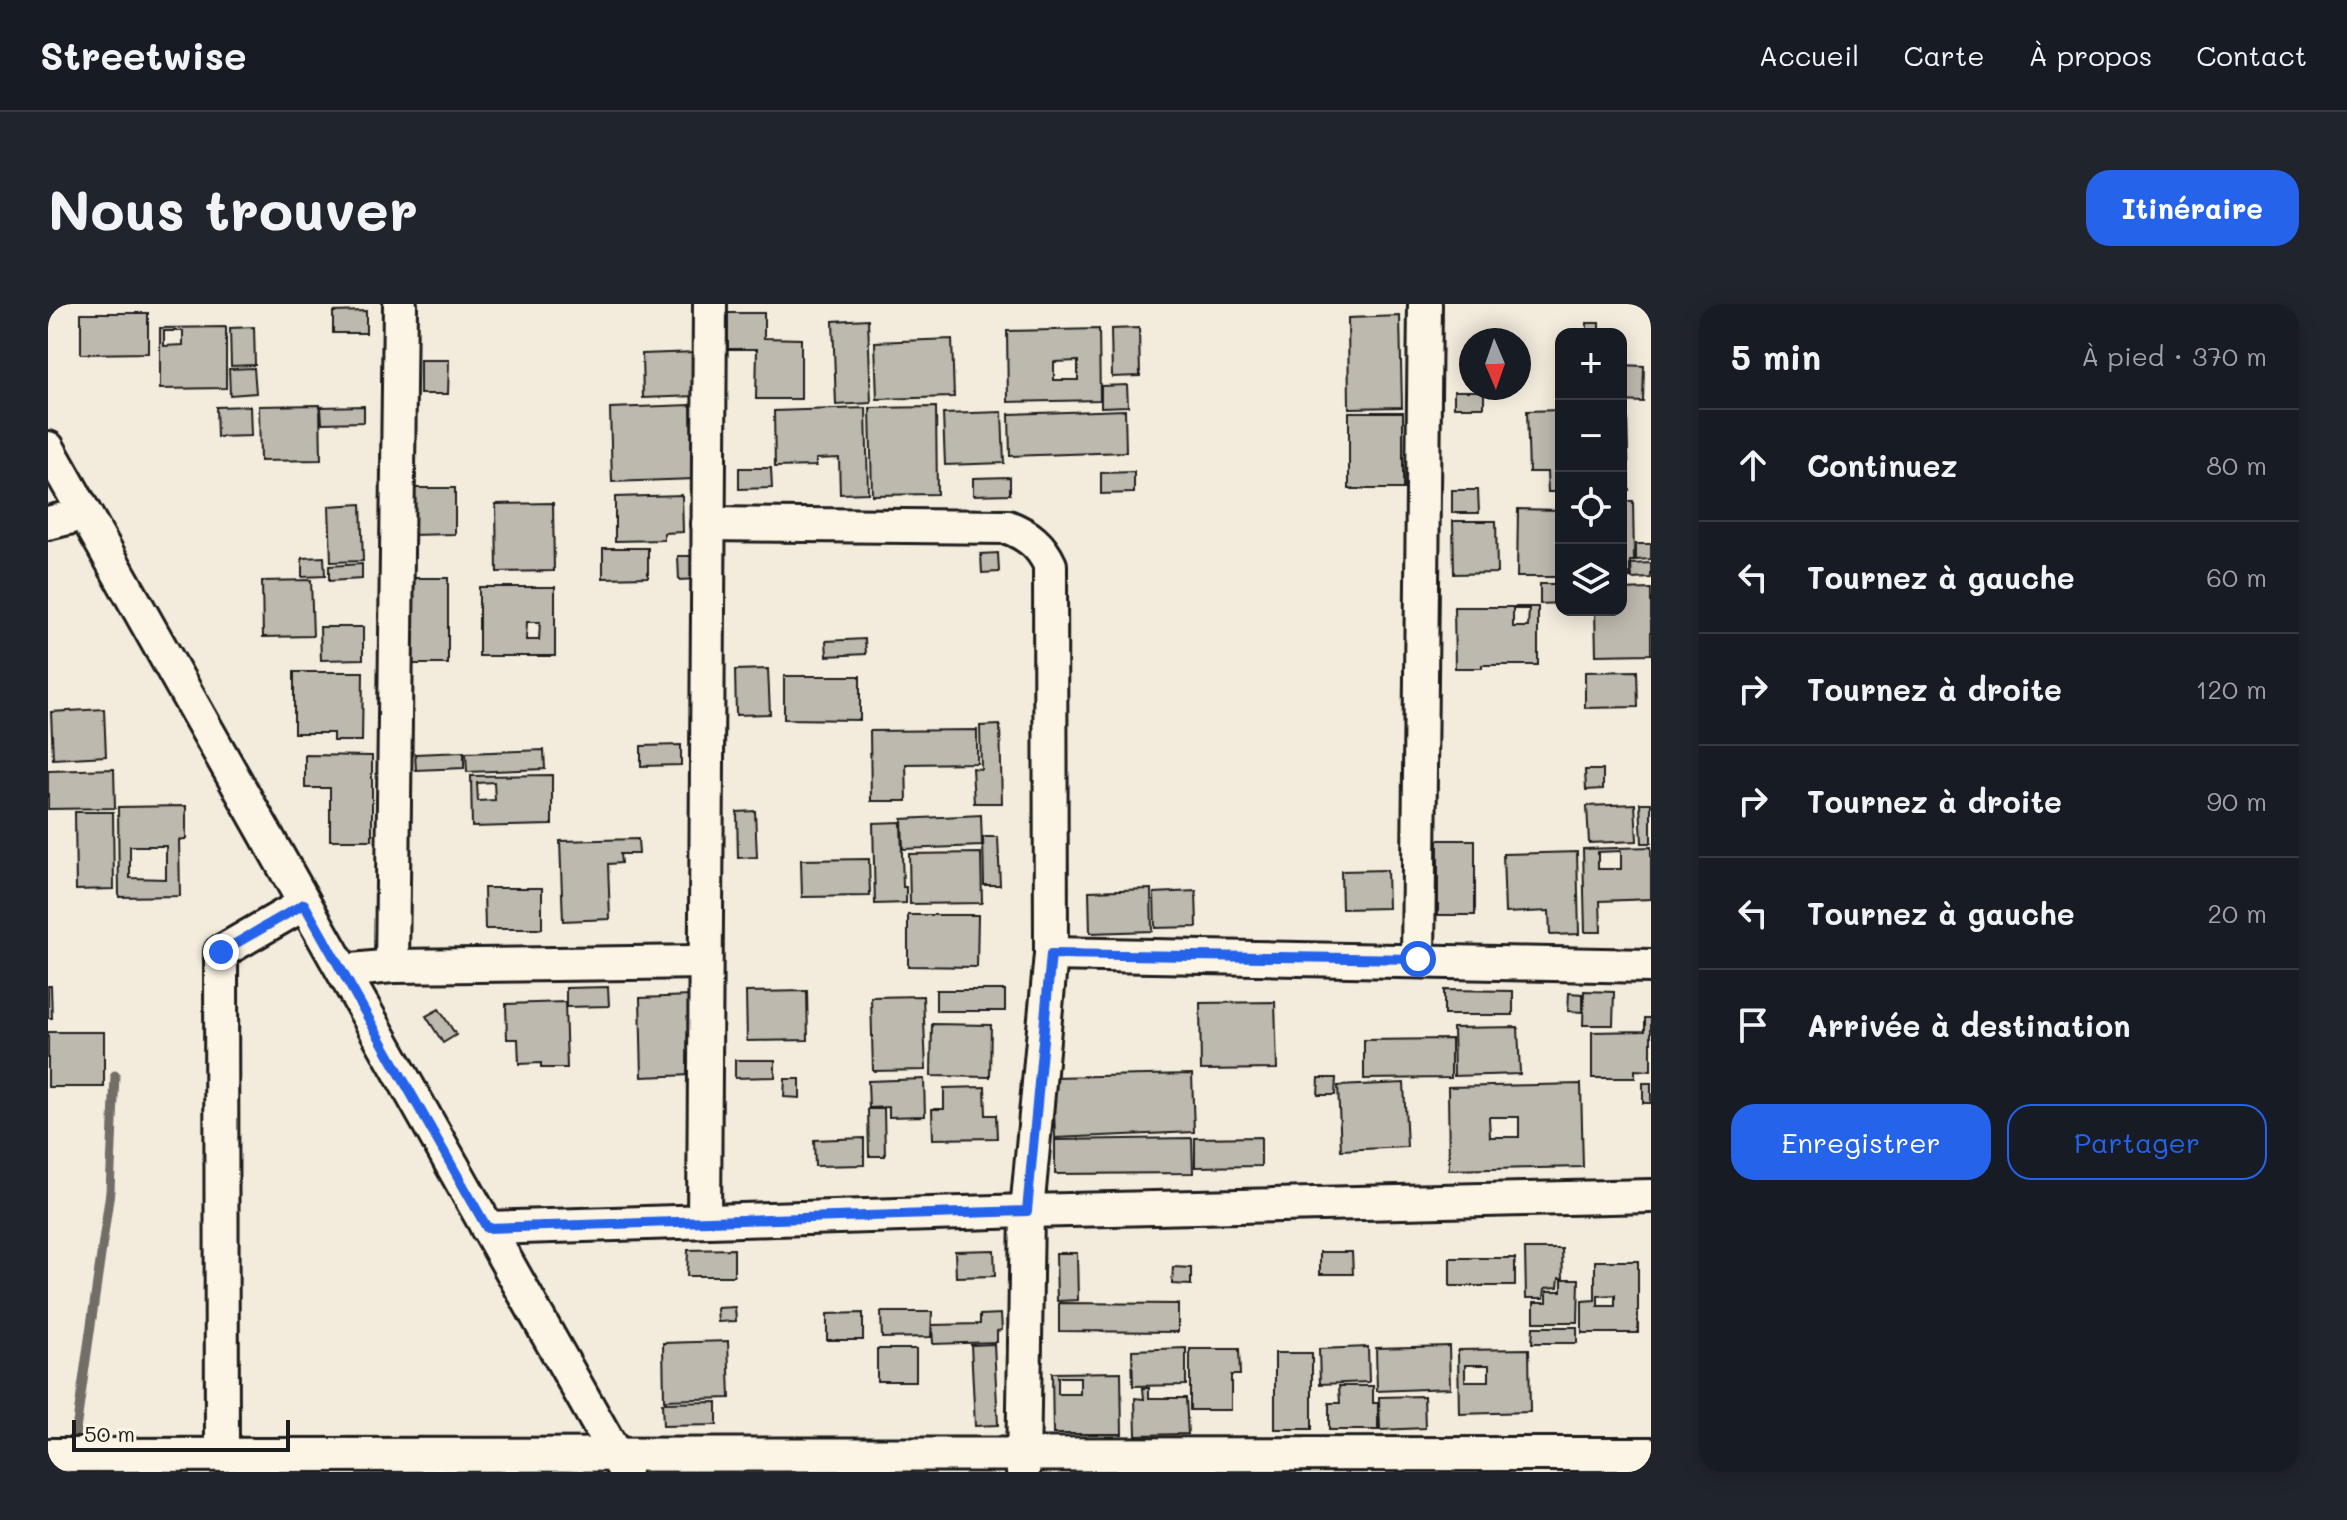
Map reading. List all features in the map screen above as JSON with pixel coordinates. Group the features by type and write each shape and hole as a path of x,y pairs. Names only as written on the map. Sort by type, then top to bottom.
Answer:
{"street":[{"path":"392,966 400,304"},
{"path":"704,1221 710,304"},
{"path":"1418,959 1425,304"},
{"path":"48,448 621,1464"},
{"path":"48,523 84,514"},
{"path":"708,524 1008,527 1033,540 1043,550 1050,565 1051,954 1027,1211 1023,1464"},
{"path":"222,1455 221,952 304,904"},
{"path":"1051,954 1651,966"},
{"path":"343,971 392,966 705,962"},
{"path":"487,1228 1651,1196"},
{"path":"48,1455 222,1455 621,1464 1023,1464 1341,1463 1651,1454"}],"building":[{"path":"366,311 366,333 333,333 333,312"},
{"path":"81,313 148,313 148,353 81,354"},
{"path":"728,313 764,313 764,338 801,339 801,399 756,399 757,349 728,349"},
{"path":"1400,316 1402,407 1349,408 1348,318"},
{"path":"868,319 871,403 836,405 833,321"},
{"path":"1587,323 1599,323 1599,328 1587,328"},
{"path":"226,327 226,388 160,389 160,328","holes":["164,331 183,331 183,345 164,346"]},
{"path":"254,327 255,365 231,366 230,328"},
{"path":"1139,328 1140,376 1112,377 1111,329"},
{"path":"1099,329 1100,400 1008,402 1007,331","holes":["1078,361 1078,380 1054,380 1054,362"]},
{"path":"952,339 954,397 877,399 875,342"},
{"path":"696,352 697,396 643,398 642,354"},
{"path":"420,360 449,360 448,394 420,394"},
{"path":"1627,365 1644,366 1643,402 1627,401"},
{"path":"254,368 256,393 230,395 229,369"},
{"path":"1127,385 1128,406 1101,407 1101,386"},
{"path":"1454,391 1459,391 1459,400 1484,400 1484,407 1454,407"},
{"path":"320,405 321,460 260,461 259,406"},
{"path":"691,405 694,479 612,482 610,408"},
{"path":"250,406 251,436 217,437 216,407"},
{"path":"364,406 364,422 322,423 321,407"},
{"path":"936,407 937,494 872,495 870,408"},
{"path":"866,408 868,493 840,494 839,458 816,459 816,466 775,467 774,411"},
{"path":"1125,410 1126,452 1010,456 1009,414"},
{"path":"1555,410 1555,492 1548,492 1547,472 1529,472 1527,411"},
{"path":"1002,412 1004,463 945,465 943,414"},
{"path":"1349,412 1403,412 1403,489 1349,489"},
{"path":"1627,416 1629,490 1627,490"},
{"path":"739,468 771,468 772,488 739,489"},
{"path":"1134,472 1134,493 1101,494 1101,473"},
{"path":"1010,477 1010,494 973,495 973,478"},
{"path":"410,488 455,488 455,534 410,535"},
{"path":"1452,490 1478,490 1479,513 1452,513"},
{"path":"682,495 683,532 664,533 664,540 615,541 615,497"},
{"path":"1627,501 1633,501 1634,561 1630,561 1630,578 1627,578"},
{"path":"553,503 554,571 497,572 496,504"},
{"path":"361,504 363,561 331,562 329,506"},
{"path":"1518,509 1555,510 1555,577 1517,577"},
{"path":"1453,521 1496,521 1497,573 1454,574"},
{"path":"1636,544 1651,544 1651,559 1636,560"},
{"path":"603,548 648,548 648,577 603,578"},
{"path":"998,553 999,572 982,573 981,554"},
{"path":"678,556 696,556 697,579 679,580"},
{"path":"324,557 325,576 302,577 302,558"},
{"path":"1651,563 1651,578 1632,579 1631,564"},
{"path":"362,564 362,579 329,581 329,566"},
{"path":"413,578 448,578 448,664 413,664"},
{"path":"311,580 313,636 263,637 262,581"},
{"path":"1540,584 1555,584 1555,603 1540,604"},
{"path":"479,587 555,587 555,656 479,656","holes":["527,622 540,622 539,640 526,640"]},
{"path":"1651,589 1651,654 1596,655 1595,616 1627,616 1627,590"},
{"path":"1454,607 1538,607 1538,665 1455,668","holes":["1513,609 1529,609 1528,627 1513,627"]},
{"path":"320,627 363,627 363,659 321,660"},
{"path":"865,639 866,654 827,656 826,641"},
{"path":"768,669 770,714 736,715 735,670"},
{"path":"1637,671 1638,707 1585,708 1585,672"},
{"path":"294,672 363,672 362,741 333,741 333,733 294,733"},
{"path":"784,676 860,676 860,720 784,719"},
{"path":"104,709 106,756 53,759 51,712"},
{"path":"1000,725 1002,803 974,803 972,768 981,769 980,726"},
{"path":"977,730 977,763 906,764 907,801 871,801 870,731"},
{"path":"681,745 681,765 641,766 641,746"},
{"path":"544,750 545,769 467,772 466,753"},
{"path":"464,752 464,768 416,770 415,754"},
{"path":"305,755 372,756 372,840 330,840 330,788 305,788"},
{"path":"114,769 115,808 48,809 48,771"},
{"path":"1585,770 1603,770 1603,789 1586,790"},
{"path":"552,775 552,825 472,827 471,776","holes":["494,782 495,800 478,801 477,783"]},
{"path":"1640,803 1651,803 1651,843 1642,843"},
{"path":"1635,804 1637,841 1589,843 1587,806"},
{"path":"186,806 186,839 179,840 180,896 119,897 118,807","holes":["130,846 166,846 166,879 130,878"]},
{"path":"755,811 757,857 738,858 737,812"},
{"path":"75,812 113,812 114,889 76,890"},
{"path":"981,815 982,846 903,849 902,819"},
{"path":"901,822 906,903 875,904 873,823"},
{"path":"983,837 998,837 1000,885 984,885"},
{"path":"638,839 639,854 620,854 621,863 608,864 610,919 563,921 560,841"},
{"path":"1438,840 1475,840 1475,915 1438,915"},
{"path":"1651,847 1651,899 1600,901 1601,932 1585,932 1583,849","holes":["1621,851 1621,869 1598,869 1598,852"]},
{"path":"1577,852 1579,934 1550,935 1549,911 1505,913 1503,854"},
{"path":"981,853 982,903 910,904 909,854"},
{"path":"869,859 870,896 802,897 801,860"},
{"path":"1387,870 1388,908 1342,909 1341,871"},
{"path":"484,888 542,888 542,929 485,929"},
{"path":"1151,889 1152,931 1090,933 1089,891"},
{"path":"1196,891 1197,927 1155,928 1154,893"},
{"path":"908,915 978,915 977,967 908,966"},
{"path":"48,986 51,986 52,1018 48,1018"},
{"path":"608,987 609,1006 566,1007 566,988"},
{"path":"936,990 1005,990 1005,1011 936,1011"},
{"path":"1444,990 1513,991 1513,1015 1444,1015"},
{"path":"807,991 808,1040 747,1041 746,992"},
{"path":"1584,991 1614,992 1613,1025 1583,1025"},
{"path":"1569,993 1582,994 1582,1012 1568,1011"},
{"path":"690,996 692,1075 642,1077 640,998"},
{"path":"923,996 926,1070 873,1071 871,997"},
{"path":"565,1002 567,1068 541,1068 541,1063 519,1064 518,1039 507,1039 506,1004"},
{"path":"1275,1002 1277,1069 1201,1070 1200,1003"},
{"path":"439,1009 456,1035 443,1043 426,1016"},
{"path":"1645,1018 1651,1018 1651,1071 1635,1070 1635,1078 1592,1078 1592,1032 1645,1031"},
{"path":"932,1024 991,1025 990,1077 931,1076"},
{"path":"1518,1027 1520,1074 1454,1076 1453,1028"},
{"path":"48,1032 104,1032 104,1087 48,1087"},
{"path":"1451,1039 1451,1078 1364,1079 1364,1040"},
{"path":"735,1060 775,1060 775,1077 735,1078"},
{"path":"1192,1074 1194,1132 1055,1138 1053,1077"},
{"path":"1319,1078 1336,1078 1335,1095 1318,1095"},
{"path":"785,1079 800,1079 800,1098 784,1097"},
{"path":"924,1079 925,1116 889,1117 889,1107 869,1108 868,1081"},
{"path":"1404,1083 1407,1147 1341,1150 1338,1086"},
{"path":"1643,1083 1651,1083 1651,1103 1643,1103"},
{"path":"1581,1084 1583,1167 1449,1170 1448,1087","holes":["1489,1117 1519,1117 1519,1137 1490,1137"]},
{"path":"985,1087 986,1115 996,1115 997,1138 933,1139 932,1109 944,1109 944,1088"},
{"path":"868,1109 884,1109 885,1156 869,1156"},
{"path":"1261,1137 1261,1166 1195,1167 1195,1138"},
{"path":"864,1138 864,1165 815,1166 814,1140"},
{"path":"1192,1138 1193,1173 1055,1174 1055,1140"},
{"path":"734,1249 734,1276 687,1276 688,1250"},
{"path":"1525,1249 1562,1249 1563,1278 1559,1278 1558,1287 1545,1288 1544,1298 1526,1298"},
{"path":"994,1250 995,1276 956,1277 955,1251"},
{"path":"1320,1252 1352,1252 1353,1274 1320,1274"},
{"path":"1056,1253 1077,1253 1078,1300 1057,1301"},
{"path":"1450,1258 1515,1258 1515,1286 1450,1286"},
{"path":"1595,1261 1638,1261 1638,1333 1582,1333 1582,1301 1595,1300","holes":["1615,1295 1615,1306 1598,1306 1598,1296"]},
{"path":"1173,1267 1191,1268 1191,1285 1172,1284"},
{"path":"1562,1279 1579,1279 1578,1322 1534,1322 1534,1302 1547,1302 1547,1291 1562,1291"},
{"path":"1059,1303 1178,1304 1178,1332 1059,1331"},
{"path":"735,1307 736,1321 718,1322 717,1308"},
{"path":"881,1312 932,1312 931,1337 882,1338"},
{"path":"863,1313 863,1340 827,1340 827,1314"},
{"path":"1001,1314 1002,1330 997,1331 997,1342 933,1344 932,1325 980,1324 980,1315"},
{"path":"1533,1327 1577,1327 1577,1343 1532,1343"},
{"path":"728,1341 730,1398 664,1400 663,1343"},
{"path":"994,1344 998,1425 975,1426 971,1345"},
{"path":"1449,1346 1450,1388 1377,1391 1376,1348"},
{"path":"1368,1347 1369,1382 1320,1384 1319,1349"},
{"path":"1186,1348 1186,1385 1133,1386 1132,1350"},
{"path":"877,1349 916,1349 916,1381 877,1381"},
{"path":"1190,1349 1239,1349 1240,1375 1231,1375 1231,1410 1190,1410"},
{"path":"1529,1349 1530,1412 1459,1414 1458,1350","holes":["1465,1365 1489,1365 1489,1381 1465,1381"]},
{"path":"1275,1353 1312,1353 1312,1429 1275,1429"},
{"path":"1121,1372 1122,1434 1053,1434 1052,1373","holes":["1058,1377 1080,1377 1080,1394 1058,1394"]},
{"path":"1339,1386 1373,1386 1373,1403 1378,1403 1378,1430 1329,1430 1329,1403 1340,1403"},
{"path":"1143,1388 1149,1388 1149,1398 1186,1398 1188,1434 1136,1435 1135,1398 1144,1399"},
{"path":"1424,1396 1425,1428 1380,1430 1379,1397"},
{"path":"717,1402 717,1425 663,1426 662,1403"}],"waterway":[{"path":"70,1472 110,1192 115,1075"}],"route":[{"path":"221,952 304,904 487,1228 1027,1211 1051,954 1418,959"}]}
